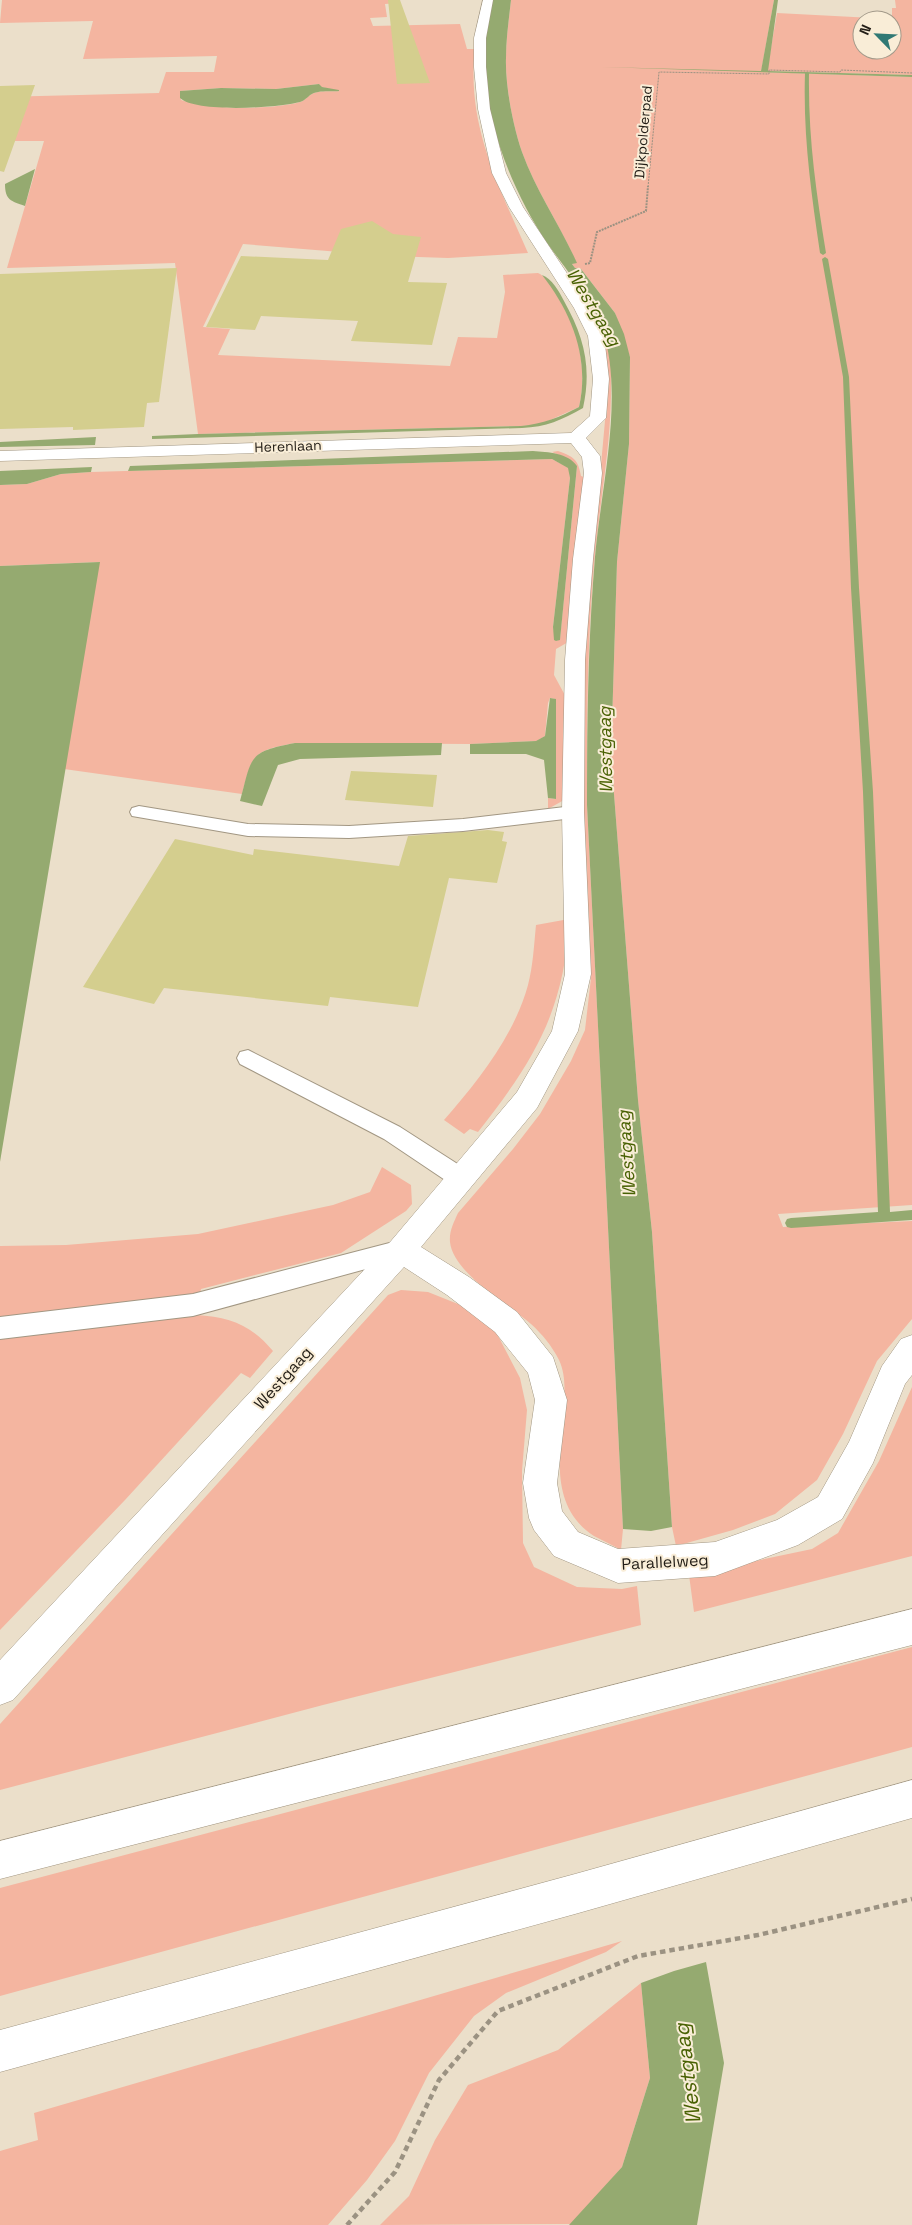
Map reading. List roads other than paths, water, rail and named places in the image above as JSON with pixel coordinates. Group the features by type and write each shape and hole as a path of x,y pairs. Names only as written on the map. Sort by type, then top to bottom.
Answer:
{"main road":[{"path":"488,0 480,38 480,67 484,109 499,173 516,207 582,308 596,336 601,379 600,409 598,418 576,438"},
{"name":"Herenlaan","path":"0,456 576,438"},
{"name":"Westgaag","path":"0,1687 401,1250 527,1100 565,1031 578,974 573,812 575,660 582,559 593,472 590,456 576,438"},
{"name":"Parallelweg","path":"401,1250 458,1286 506,1322 542,1367 551,1400 540,1483 546,1518 566,1544 618,1566 715,1560 786,1533 830,1508 861,1452 893,1376 912,1349"},
{"path":"0,1860 543,1723 912,1627"},
{"path":"0,2051 575,1894 912,1799"}],"lane":[{"path":"139,812 248,830 349,832 463,825 573,812"},
{"path":"248,1058 392,1133 462,1179"},
{"path":"0,1328 193,1304 401,1250"}],"water":[{"path":"493,0 511,0 506,69 508,93 522,152 534,180 577,263 572,264 575,268 581,269 615,313 624,334 630,357 629,444 617,562 611,756 638,1100 652,1232 672,1527 651,1531 623,1529 587,805 591,619 595,557 609,441 611,382 609,354 598,318 570,273 533,221 521,198 500,147 492,120 484,67 488,20"},
{"path":"774,0 778,0 768,71 912,75 912,77 602,67 761,71"},
{"path":"319,84 322,87 339,91 315,93 302,101 289,104 238,108 202,106 189,103 180,98 180,91 221,88 276,89"},
{"path":"35,169 25,206 10,199 6,193 5,184"},
{"path":"542,275 555,286 571,314 581,340 586,366 586,393 583,408 561,419 539,426 522,428 152,439 152,436 198,434 521,426 537,424 558,417 579,407 582,371 576,337 570,321 553,290"},
{"path":"96,437 95,445 0,447 0,442"},
{"path":"533,451 563,456 577,466 560,640 556,641 554,640 553,627 570,478 568,468 552,459 128,471 130,466"},
{"path":"92,467 91,472 61,474 27,484 0,485 0,471"},
{"path":"100,562 0,1162 0,566"},
{"path":"550,698 556,699 556,799 548,798 544,760 526,754 470,754 470,744 536,741 545,736"},
{"path":"295,743 442,743 441,755 300,759 278,765 262,806 240,801 250,766 254,759 268,750"},
{"path":"706,1962 724,2063 697,2225 569,2225 622,2167 650,2078 641,1983"}],"waterway":[{"path":"807,73 806,114 810,169 823,253"},
{"path":"825,259 846,377 855,588 868,792 884,1216"},
{"path":"791,1223 912,1215"}]}
